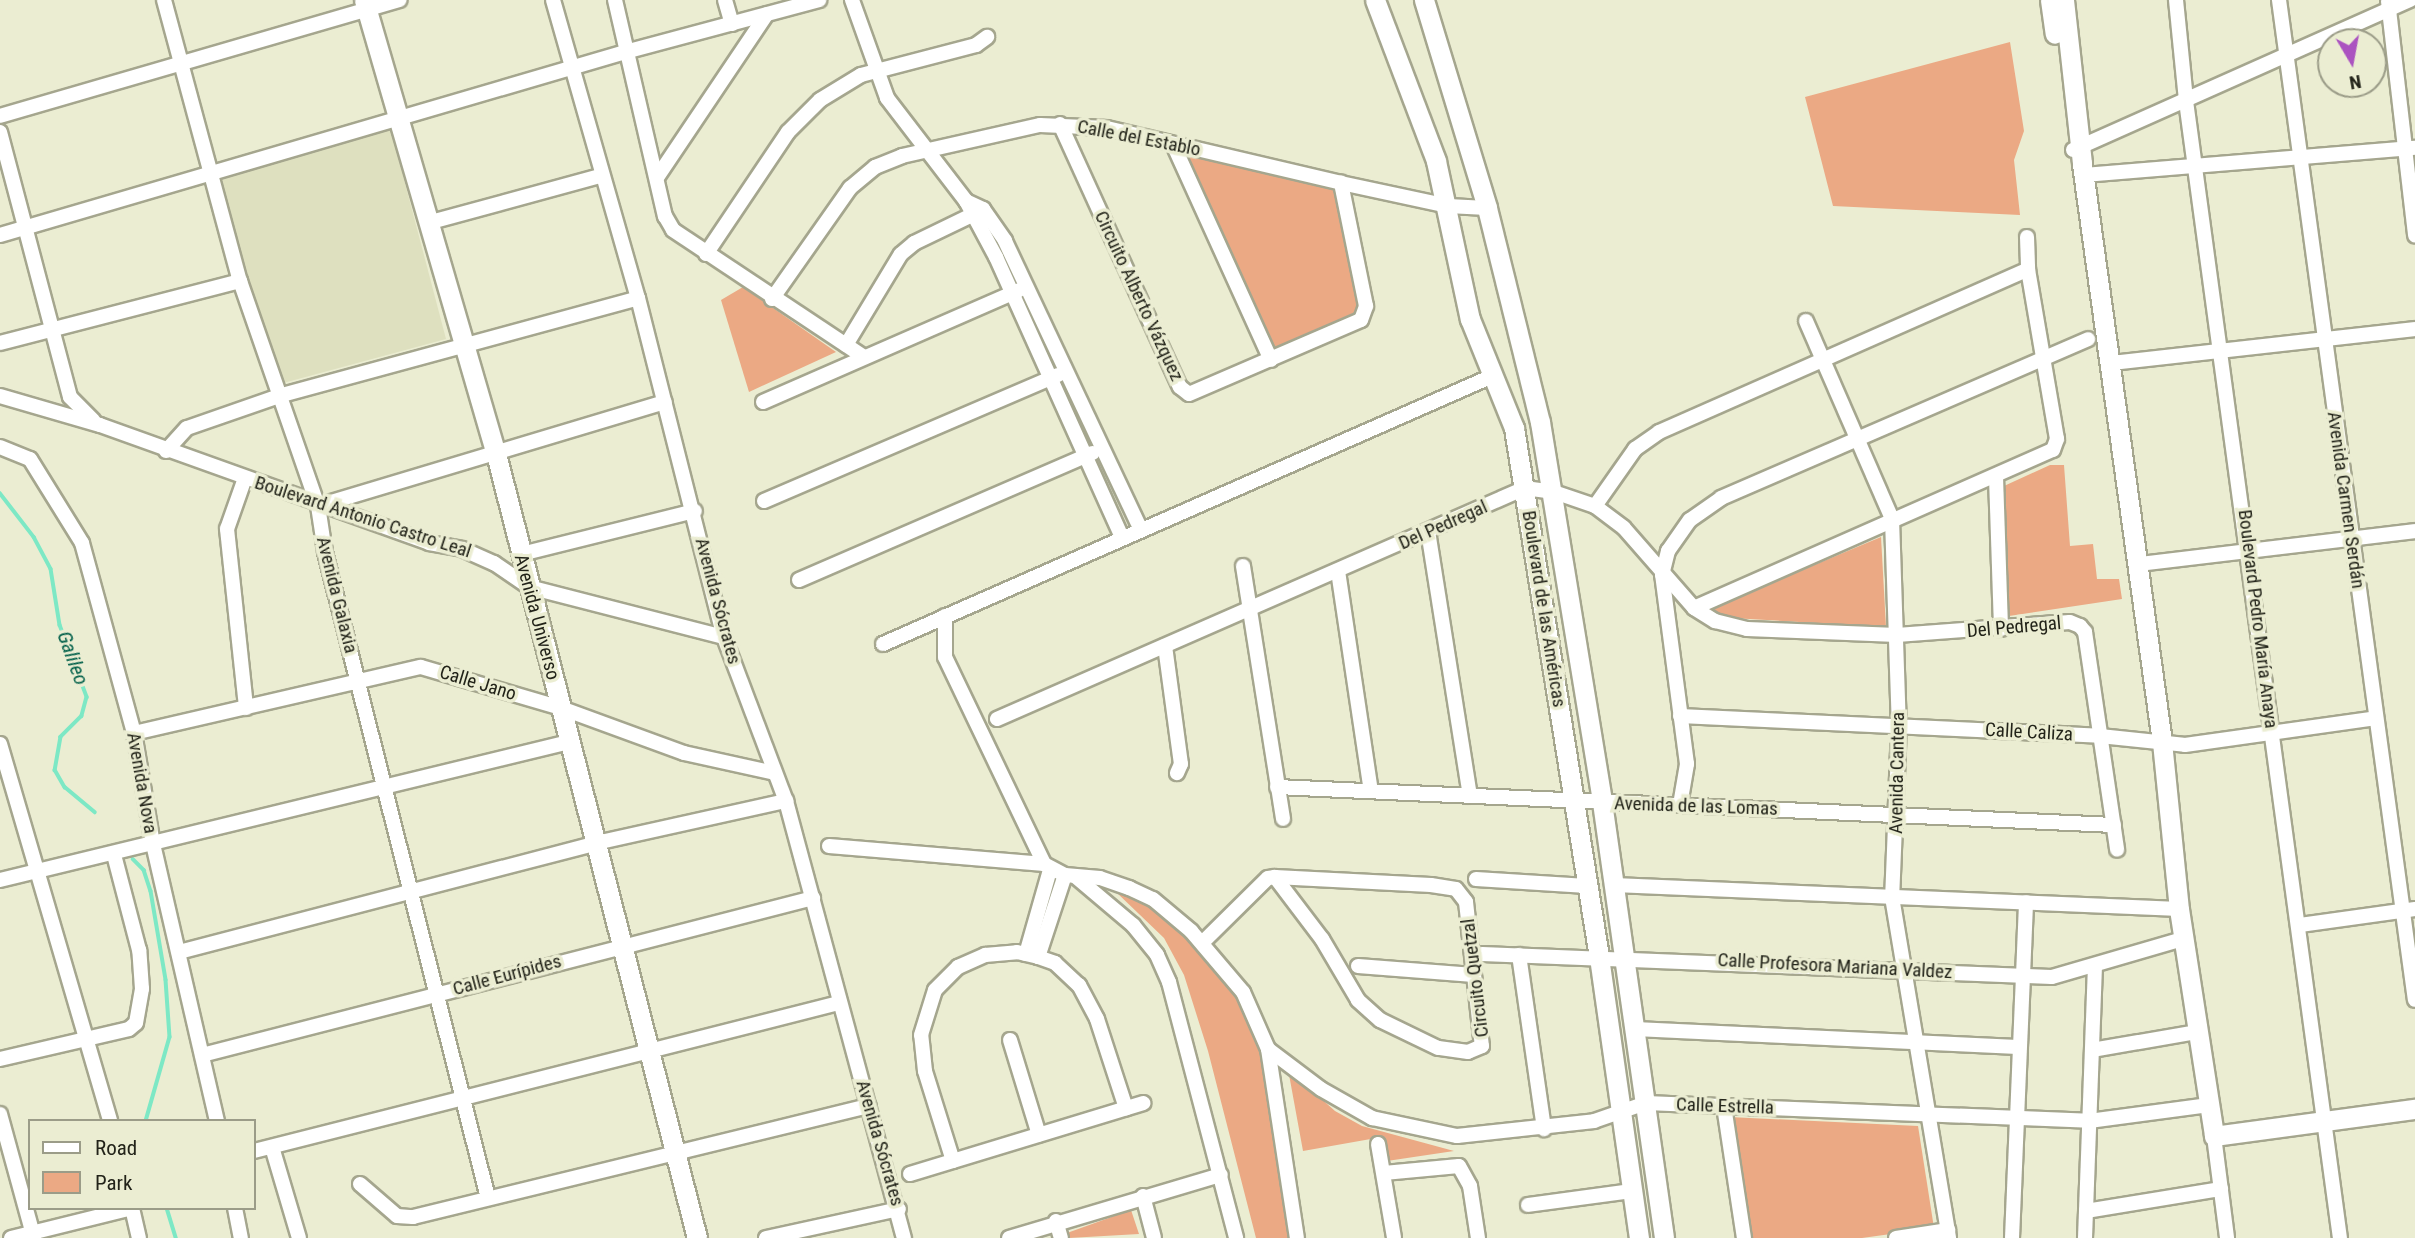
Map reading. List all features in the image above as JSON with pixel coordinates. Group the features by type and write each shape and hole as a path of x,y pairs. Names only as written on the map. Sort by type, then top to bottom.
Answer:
{"street":[{"name":"Avenida Galaxia","path":"164,0 240,281 282,395 298,457 317,506 358,682 439,993 488,1198"},
{"path":"0,116 366,5 399,0"},
{"name":"Avenida Sócrates","path":"553,0 600,176 638,298 695,511 724,637 786,801 838,980 839,1003 899,1209 904,1238"},
{"path":"615,0 669,224 706,254 772,299 863,356"},
{"path":"725,0 732,24"},
{"path":"0,235 629,51 819,0"},
{"path":"852,0 874,71 887,98 924,152 977,212 1069,370 1141,530"},
{"name":"Boulevard de las Américas","path":"1375,0 1436,161 1448,206 1470,319 1490,377 1514,428 1599,957 1639,1238"},
{"name":"Boulevard de las Américas","path":"1424,0 1487,208 1541,422 1602,802 1664,1238"},
{"path":"2050,0 2081,159 2112,363 2162,741 2179,909 2227,1238"},
{"path":"2064,0 2081,159"},
{"name":"Boulevard Pedro María Anaya","path":"2176,0 2194,166 2250,550 2340,1238"},
{"name":"Avenida Carmen Serdán","path":"2279,0 2376,718 2408,910 2415,1000"},
{"path":"2081,159 2186,101 2288,56 2389,4 2410,0"},
{"path":"2389,4 2410,149 2415,235"},
{"name":"Avenida Universo","path":"366,5 396,120 431,222 495,450 569,742 678,1151 697,1238"},
{"path":"658,176 767,14"},
{"path":"706,254 804,114 836,88 874,71 976,45 987,37"},
{"name":"Calle del Establo","path":"772,299 850,188 890,160 1060,124 1107,128 1448,206 1487,208"},
{"name":"Circuito Alberto Vázquez","path":"1060,124 1183,392 1194,395 1355,323 1365,314 1341,183"},
{"path":"0,132 72,402 100,425"},
{"path":"1173,144 1271,360"},
{"path":"2081,159 2194,166 2410,149"},
{"path":"431,222 600,176"},
{"path":"846,345 901,254 914,243 977,212"},
{"path":"1694,608 1892,519 1996,477 2056,446 2045,358 2028,269 2028,237"},
{"path":"1595,506 1635,450 1659,432 2028,269"},
{"path":"0,343 240,281"},
{"path":"763,402 863,356 1020,290"},
{"path":"1020,290 1051,378 1122,538"},
{"path":"166,451 187,428 282,395 466,342 638,298"},
{"name":"Avenida Cantera","path":"1806,321 1892,519 1899,726 1892,897 1949,1234"},
{"path":"2112,363 2415,329"},
{"path":"1680,805 1686,764 1662,575 1676,538 1707,505 2088,339"},
{"path":"764,501 1069,370"},
{"path":"883,644 1490,377"},
{"name":"Boulevard Antonio Castro Leal","path":"0,396 100,425 317,506 429,543 462,549 495,563 529,587 724,637"},
{"path":"317,506 495,450 665,402"},
{"path":"1514,428 1541,422"},
{"name":"Avenida Nova","path":"0,447 30,459 82,543 134,733 147,846 179,952 217,1119"},
{"path":"799,580 1104,449"},
{"path":"1996,477 2001,629"},
{"path":"245,478 227,529 246,708"},
{"name":"Del Pedregal","path":"997,719 1525,488 1554,492 1595,506 1624,528 1662,575 1694,608 1715,621 1747,629 1897,635 2070,622 2080,626 2085,632 2100,736"},
{"path":"521,554 695,511"},
{"path":"1428,531 1470,796"},
{"path":"2139,564 2415,531"},
{"path":"1243,566 1283,819"},
{"path":"1338,571 1371,791"},
{"path":"945,616 945,657 1047,867 1032,955"},
{"path":"1165,646 1181,764 1177,773"},
{"name":"Calle Jano","path":"134,733 403,670 435,669 561,708 684,752 775,773"},
{"name":"Calle Caliza","path":"1680,716 2100,736 2185,745 2376,718"},
{"path":"2100,736 2117,850"},
{"path":"0,880 114,855 569,742"},
{"path":"0,744 109,1119"},
{"name":"Avenida de las Lomas","path":"1277,787 2114,825"},
{"path":"179,952 596,843 786,801"},
{"path":"829,846 1047,867 1071,876 1100,878 1153,899 1203,942 1242,992 1268,1049 1297,1238"},
{"path":"0,1059 136,1023 142,989 139,950 114,855"},
{"path":"1032,955 1071,876"},
{"path":"1071,876 1133,925 1157,956 1188,1042 1236,1238"},
{"path":"1203,942 1264,881 1275,877"},
{"name":"Circuito Quetzal","path":"1275,877 1456,889 1466,902 1484,1038 1480,1049 1454,1051 1404,1034 1357,1000 1322,939 1275,877"},
{"path":"1476,879 1587,886"},
{"path":"1614,885 2179,909"},
{"name":"Calle Eurípides","path":"202,1055 813,898"},
{"path":"2012,1238 2026,902"},
{"path":"2300,925 2408,910"},
{"name":"Calle Profesora Mariana Valdez","path":"1482,954 1905,968 2052,977 2183,939"},
{"path":"953,1161 922,1054 929,1001 944,979 972,960 1000,952 1032,955 1065,971 1088,999 1126,1108"},
{"path":"1519,955 1544,1129"},
{"path":"1358,965 1474,975"},
{"path":"2085,1238 2095,966"},
{"path":"256,1151 650,1048 839,1003"},
{"path":"1635,1029 2018,1047"},
{"path":"2092,1050 2197,1032"},
{"path":"1010,1040 1039,1135"},
{"name":"Calle Estrella","path":"1268,1049 1321,1089 1372,1118 1457,1136 1544,1129 1621,1112 1646,1103 2089,1121 2208,1105"},
{"path":"910,1174 1143,1103"},
{"path":"360,1184 404,1218 869,1106"},
{"path":"1724,1106 1744,1238"},
{"path":"2214,1136 2415,1109"},
{"path":"0,1114 34,1235"},
{"path":"1378,1144 1394,1238"},
{"path":"272,1147 299,1238"},
{"path":"1384,1173 1459,1166 1469,1185 1478,1238"},
{"path":"1009,1238 1056,1221 1220,1175"},
{"path":"2086,1211 2221,1189"},
{"path":"1528,1205 1632,1191"},
{"path":"1143,1196 1154,1238"},
{"path":"766,1238 899,1209"},
{"path":"11,1238 34,1235 125,1210"},
{"path":"132,1210 139,1238"},
{"path":"235,1210 241,1238"},
{"path":"1056,1221 1061,1238"},
{"path":"1896,1238 1949,1234"}],"shaded area":[{"path":"390,126 446,339 276,385 218,173"}],"green space":[{"path":"2010,42 2024,131 2014,160 2020,215 1833,206 1805,97"},
{"path":"1191,153 1341,192 1359,311 1275,350 1188,159"},
{"path":"743,287 836,352 749,392 721,300"},
{"path":"2050,465 2064,465 2070,546 2093,544 2097,579 2119,579 2122,599 2009,616 2004,486"},
{"path":"1881,537 1886,627 1714,617 1705,611"},
{"path":"1115,891 1136,895 1176,922 1260,1022 1299,1238 1256,1238 1208,1051 1184,975 1164,938"},
{"path":"1288,1069 1335,1111 1362,1126 1454,1151 1387,1161 1382,1137 1303,1151"},
{"path":"1729,1117 1918,1126 1934,1228 1862,1238 1746,1238"},
{"path":"1131,1210 1139,1234 1069,1238 1067,1233"}],"waterway":[{"name":"Galileo","path":"0,493 34,537 51,569 60,625 87,697 82,716 61,737 55,770 65,787 95,812"},
{"name":"Galileo","path":"133,859 144,870 151,891 166,980 170,1037 147,1119"},
{"name":"Galileo","path":"168,1210 176,1238"}]}
